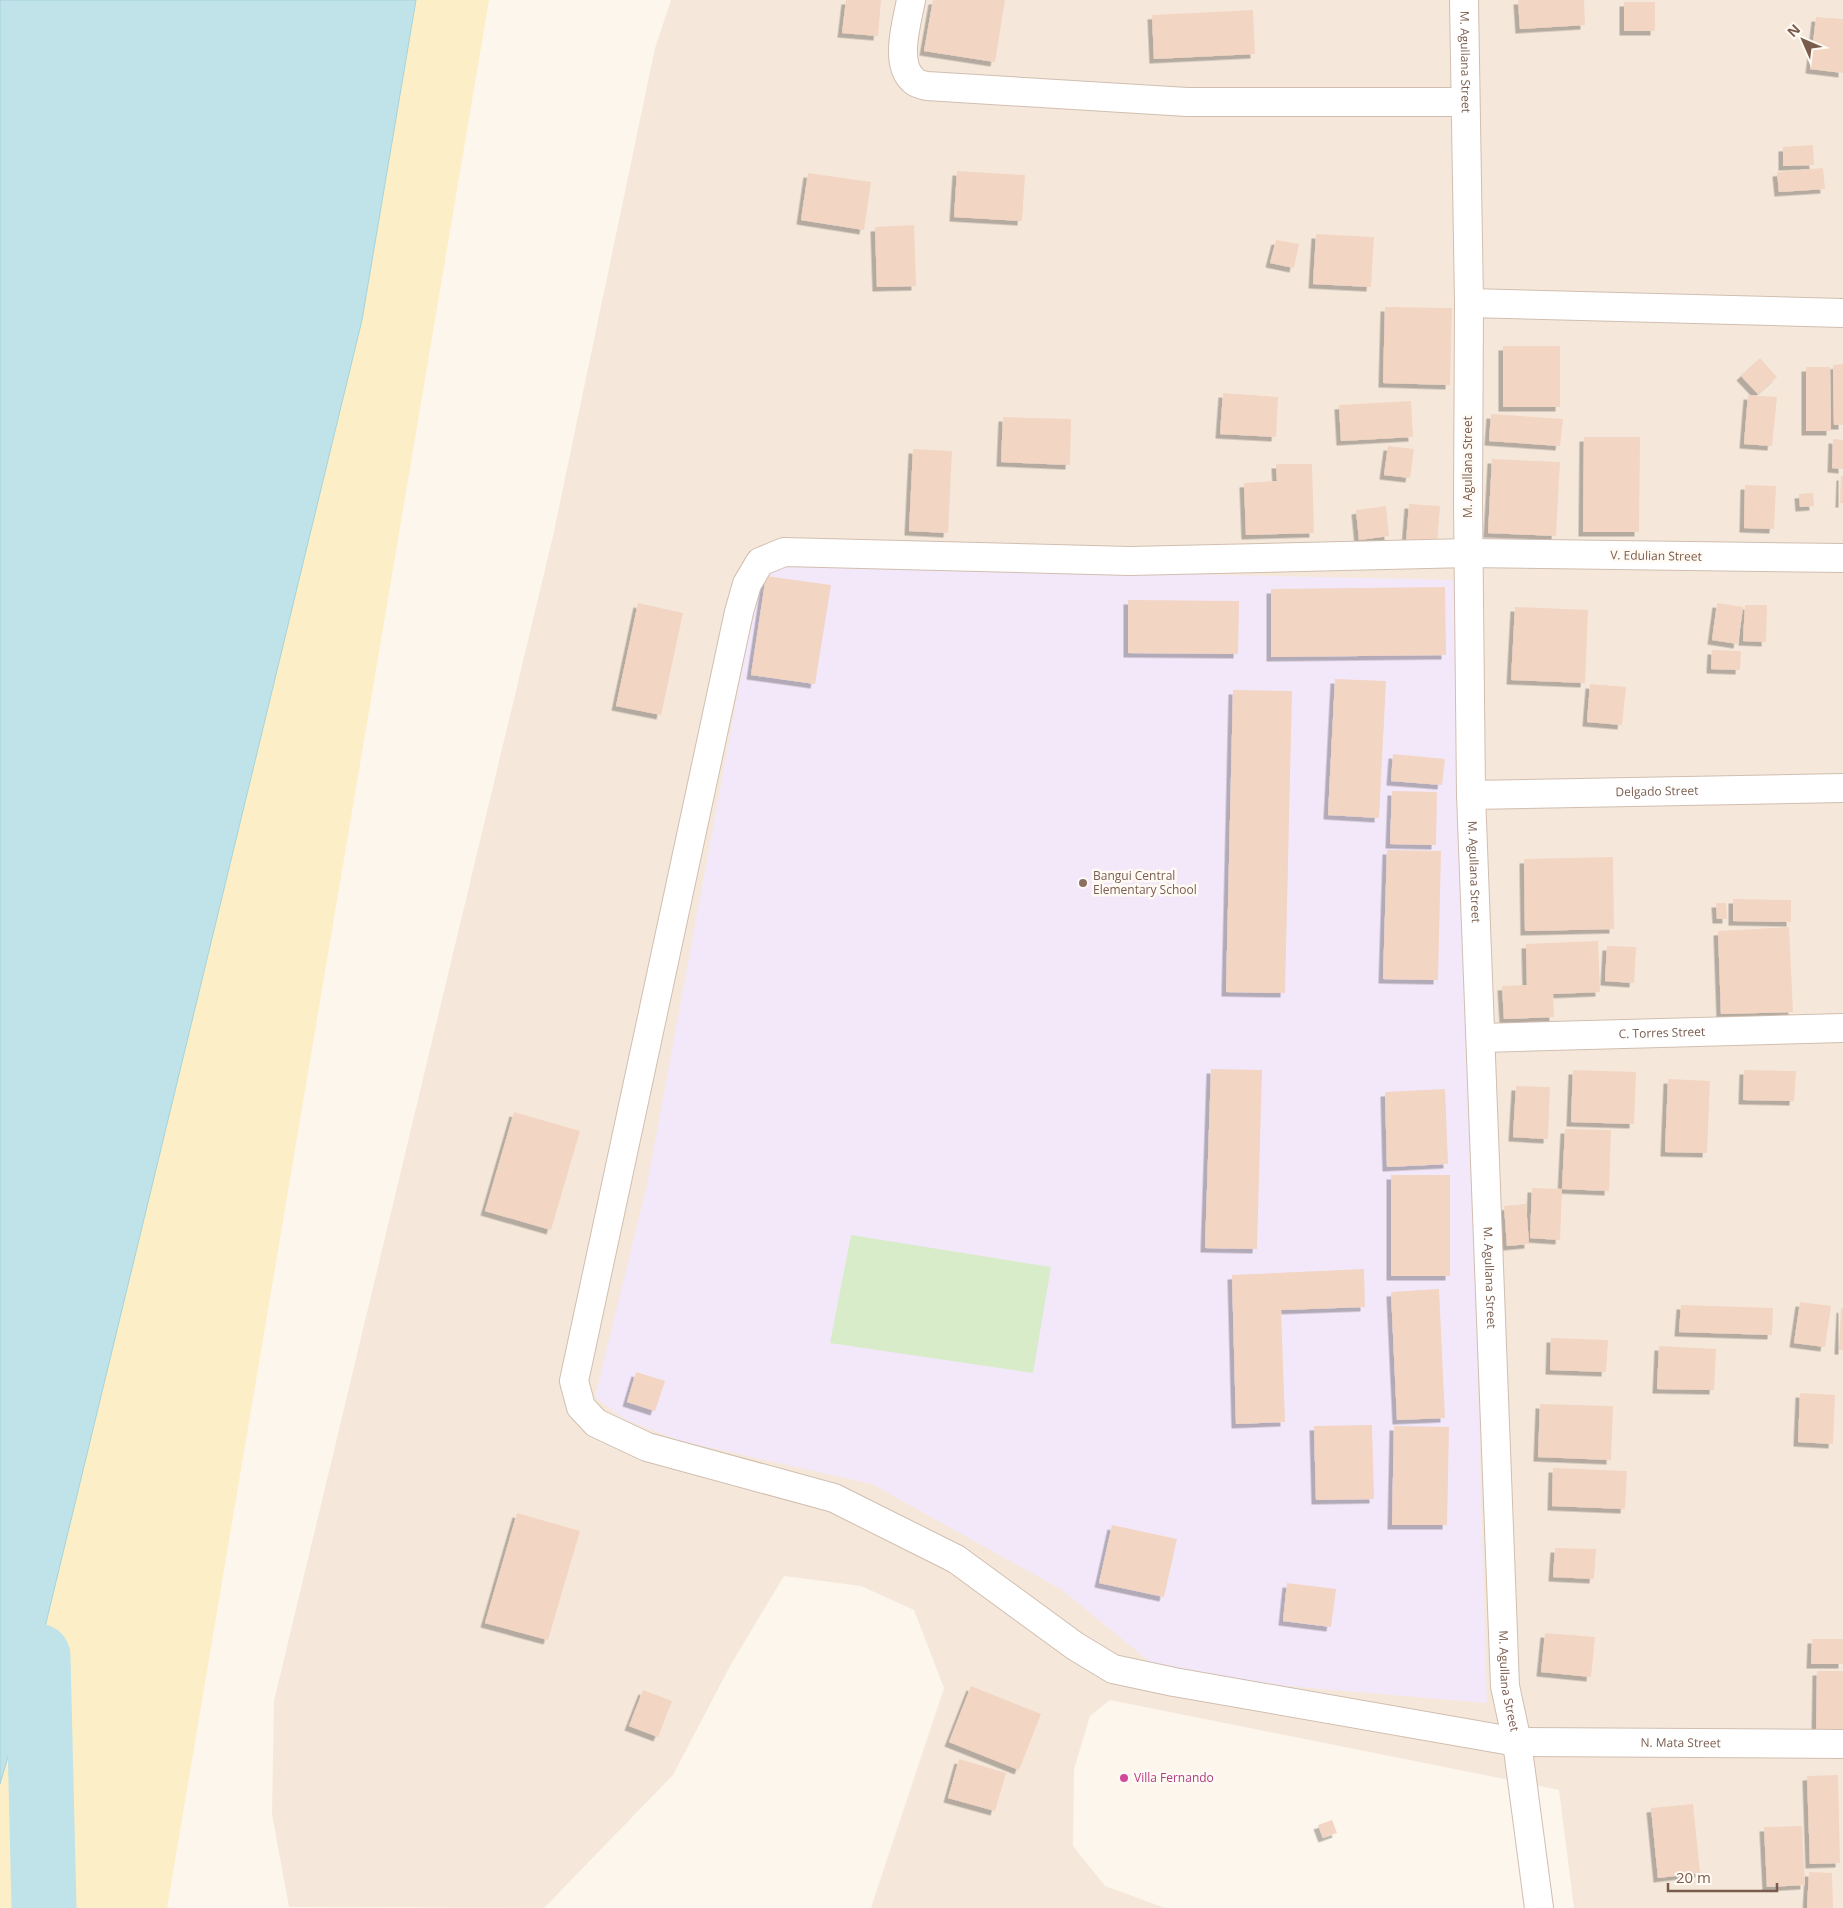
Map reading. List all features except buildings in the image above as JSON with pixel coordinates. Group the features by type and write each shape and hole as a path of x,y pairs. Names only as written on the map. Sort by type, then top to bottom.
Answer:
{"street":[{"path":"911,0 902,56 907,73 914,82 927,86 1187,102 1466,102"},
{"name":"M. Agullana Street","path":"1464,0 1469,304 1469,553 1472,795 1505,1686 1517,1742 1539,1908"},
{"path":"1469,304 1843,313"},
{"name":"V. Edulian Street","path":"1517,1742 1174,1682 1113,1669 1074,1646 956,1559 834,1498 647,1447 596,1423 581,1406 574,1381 740,612 748,584 760,562 784,552 1130,561 1469,553 1843,558"},
{"name":"Delgado Street","path":"1472,795 1843,788"},
{"name":"C. Torres Street","path":"1481,1038 1843,1028"},
{"name":"N. Mata Street","path":"1517,1742 1843,1744"}],"shaded area":[{"path":"671,0 1843,0 1843,1908 1574,1908 1559,1790 1110,1700 1090,1716 1074,1769 1073,1846 1105,1886 1165,1908 871,1908 944,1688 914,1610 861,1586 784,1576 730,1666 673,1775 544,1908 289,1907 272,1814 274,1701 553,536 655,48"},
{"name":"Bangui Central Elementary School","path":"775,565 1455,580 1487,1703 1287,1686 1154,1665 1062,1590 872,1484 681,1441 624,1419 595,1397 647,1185 759,578"}],"green space":[{"path":"851,1235 1051,1267 1033,1373 830,1343"}],"sand":[{"path":"416,0 489,0 167,1908 0,1908 0,1784 38,1656 362,320"}],"water":[{"path":"0,0 416,0 362,320 38,1656 0,1784"}],"waterway":[{"path":"38,1656 44,1908"}],"place":[{"name":"Bangui Central Elementary School","path":"1083,883"},
{"name":"Villa Fernando","path":"1124,1778"}]}
